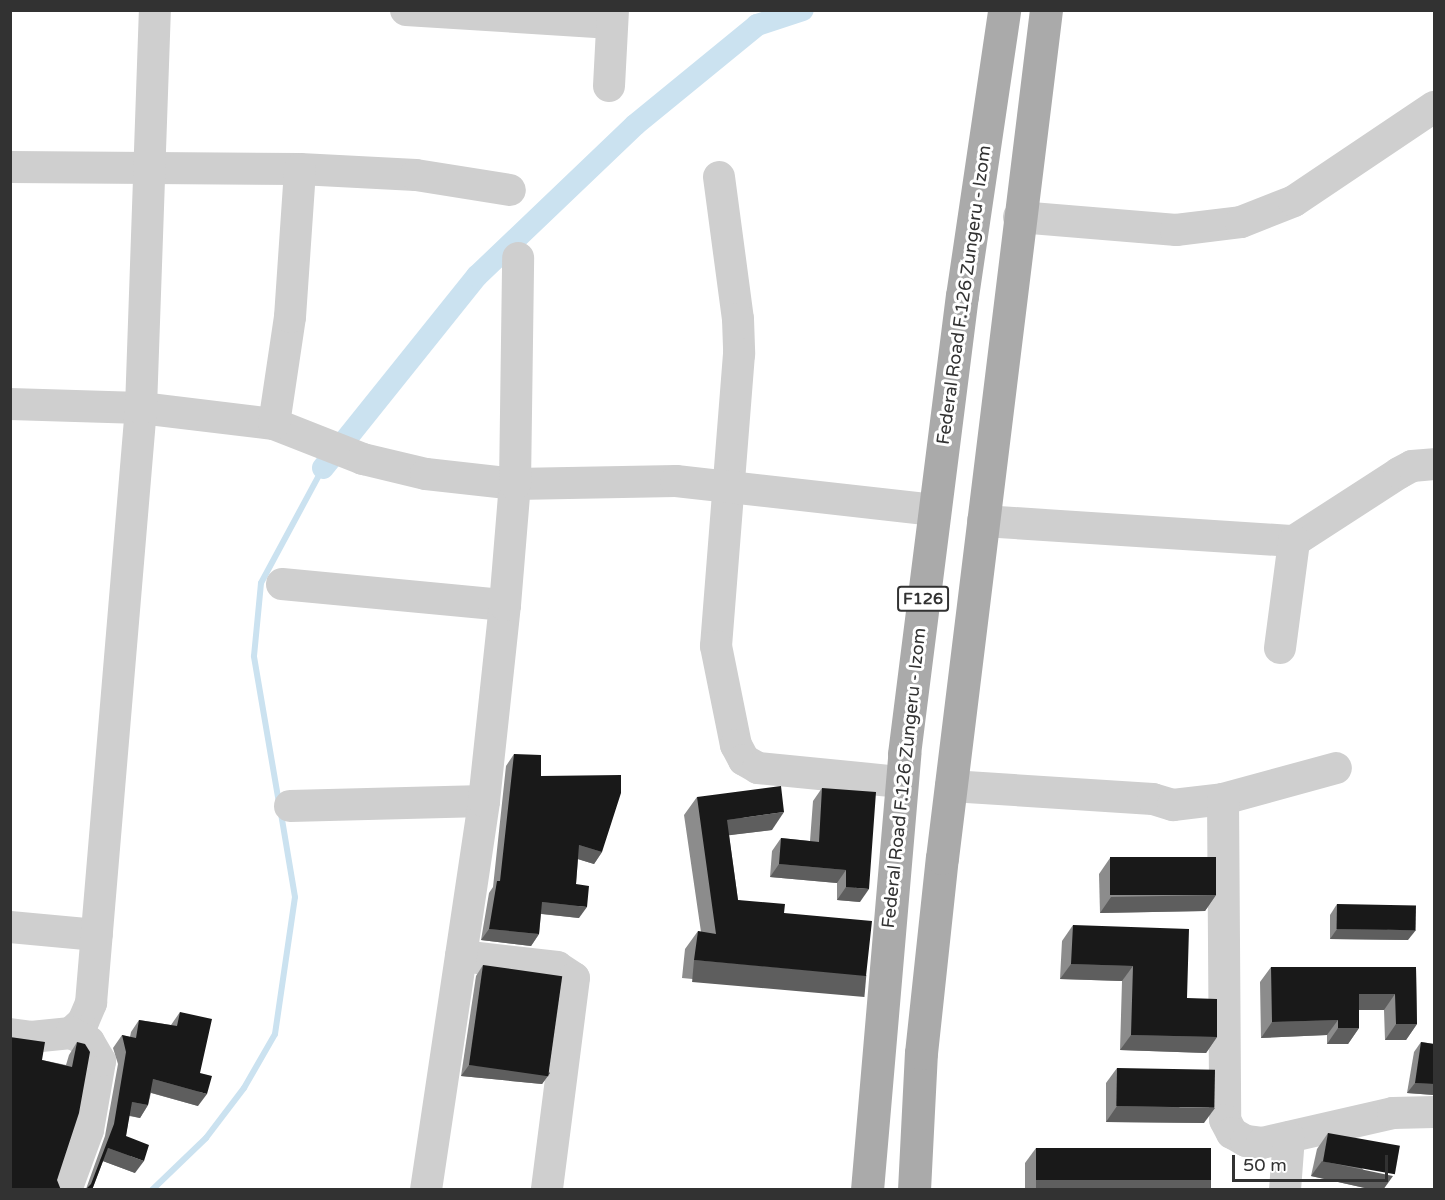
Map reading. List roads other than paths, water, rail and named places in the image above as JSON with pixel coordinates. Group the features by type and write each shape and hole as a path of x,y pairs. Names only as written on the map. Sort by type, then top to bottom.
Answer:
{"main road":[{"name":"Federal Road F.126 Zungeru - Izom","path":"867,1190 901,782 962,296 1004,10"},
{"name":"F126","path":"914,1190 921,1053 1019,217 1046,10"},
{"path":"962,296 1009,302"}],"street":[{"path":"71,1033 83,1022 91,1003 141,408 154,10"},
{"path":"406,10 613,17 609,87"},
{"path":"1019,217 1176,230 1241,222 1294,201 1434,107"},
{"path":"10,167 300,169 417,176 510,190"},
{"path":"274,424 290,317 300,169"},
{"path":"719,177 739,331 716,646 736,745 744,760 758,768 901,782"},
{"path":"426,1190 484,801 505,606 515,484 518,258"},
{"path":"10,404 141,408 274,424 363,459 410,472 515,484 676,481 934,510"},
{"path":"983,521 1294,541 1412,466 1434,464"},
{"path":"1280,648 1294,541"},
{"path":"282,584 505,606"},
{"path":"951,786 1153,799 1173,805 1223,799 1336,768"},
{"path":"1223,799 1225,1120 1232,1133 1246,1141 1262,1143 1393,1113 1434,1112"},
{"path":"290,806 484,801"},
{"path":"10,927 97,935"},
{"path":"461,956 557,967 574,978 547,1190"},
{"path":"10,1034 31,1037 71,1033 89,1042 100,1061 88,1130 66,1190"},
{"path":"1285,1190 1288,1137"}],"waterway":[{"path":"323,468 477,276 635,125 757,25 803,10"},
{"path":"279,803 254,656 261,583 323,468"},
{"path":"152,1190 206,1138 244,1088 275,1034 295,897 281,813"}]}
